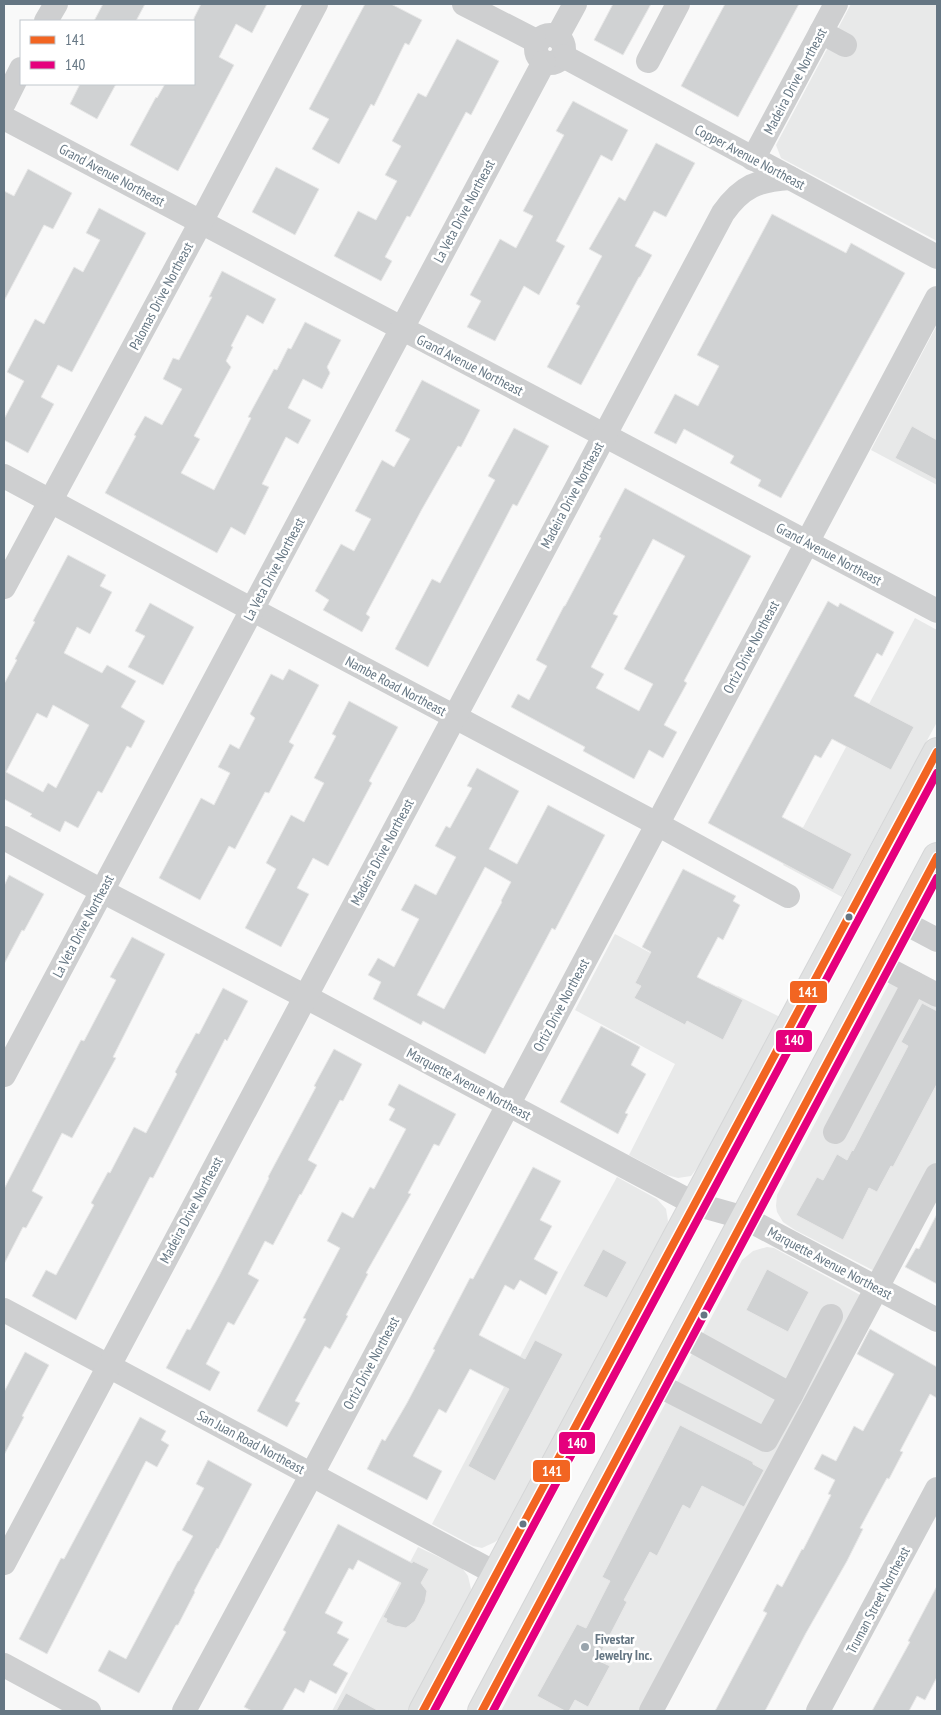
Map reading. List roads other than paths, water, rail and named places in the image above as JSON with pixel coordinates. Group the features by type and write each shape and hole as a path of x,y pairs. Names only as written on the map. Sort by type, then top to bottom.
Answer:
{"main road":[{"path":"423,1711 937,752"},
{"path":"482,1711 937,857"}],"street":[{"path":"47,20 56,4"},
{"name":"Palomas Drive Northeast","path":"4,587 316,4"},
{"name":"Copper Avenue Northeast","path":"464,4 937,257"},
{"name":"La Veta Drive Northeast","path":"4,1075 575,4"},
{"path":"648,61 678,4"},
{"name":"Madeira Drive Northeast","path":"753,158 836,4"},
{"path":"821,32 846,45"},
{"path":"4,103 20,72"},
{"name":"Grand Avenue Northeast","path":"4,118 937,611"},
{"name":"Madeira Drive Northeast","path":"4,1563 723,213 742,190 754,184 770,180 790,178"},
{"name":"Ortiz Drive Northeast","path":"184,1711 312,1474 937,298"},
{"name":"Nambe Road Northeast","path":"4,476 252,610 657,824 788,896"},
{"name":"Marquette Avenue Northeast","path":"4,838 695,1204 745,1218 937,1320"},
{"path":"902,922 937,940"},
{"path":"880,965 937,995"},
{"path":"835,1132 914,983"},
{"path":"651,1711 937,1175"},
{"name":"San Juan Road Northeast","path":"4,1310 497,1574"},
{"path":"656,1384 766,1440 831,1316"},
{"path":"682,1336 791,1395"},
{"name":"Truman Street Northeast","path":"818,1711 937,1488"},
{"path":"4,1665 89,1711"}],"place":[{"name":"Fivestar Jewelry Inc.","path":"585,1647"}]}
